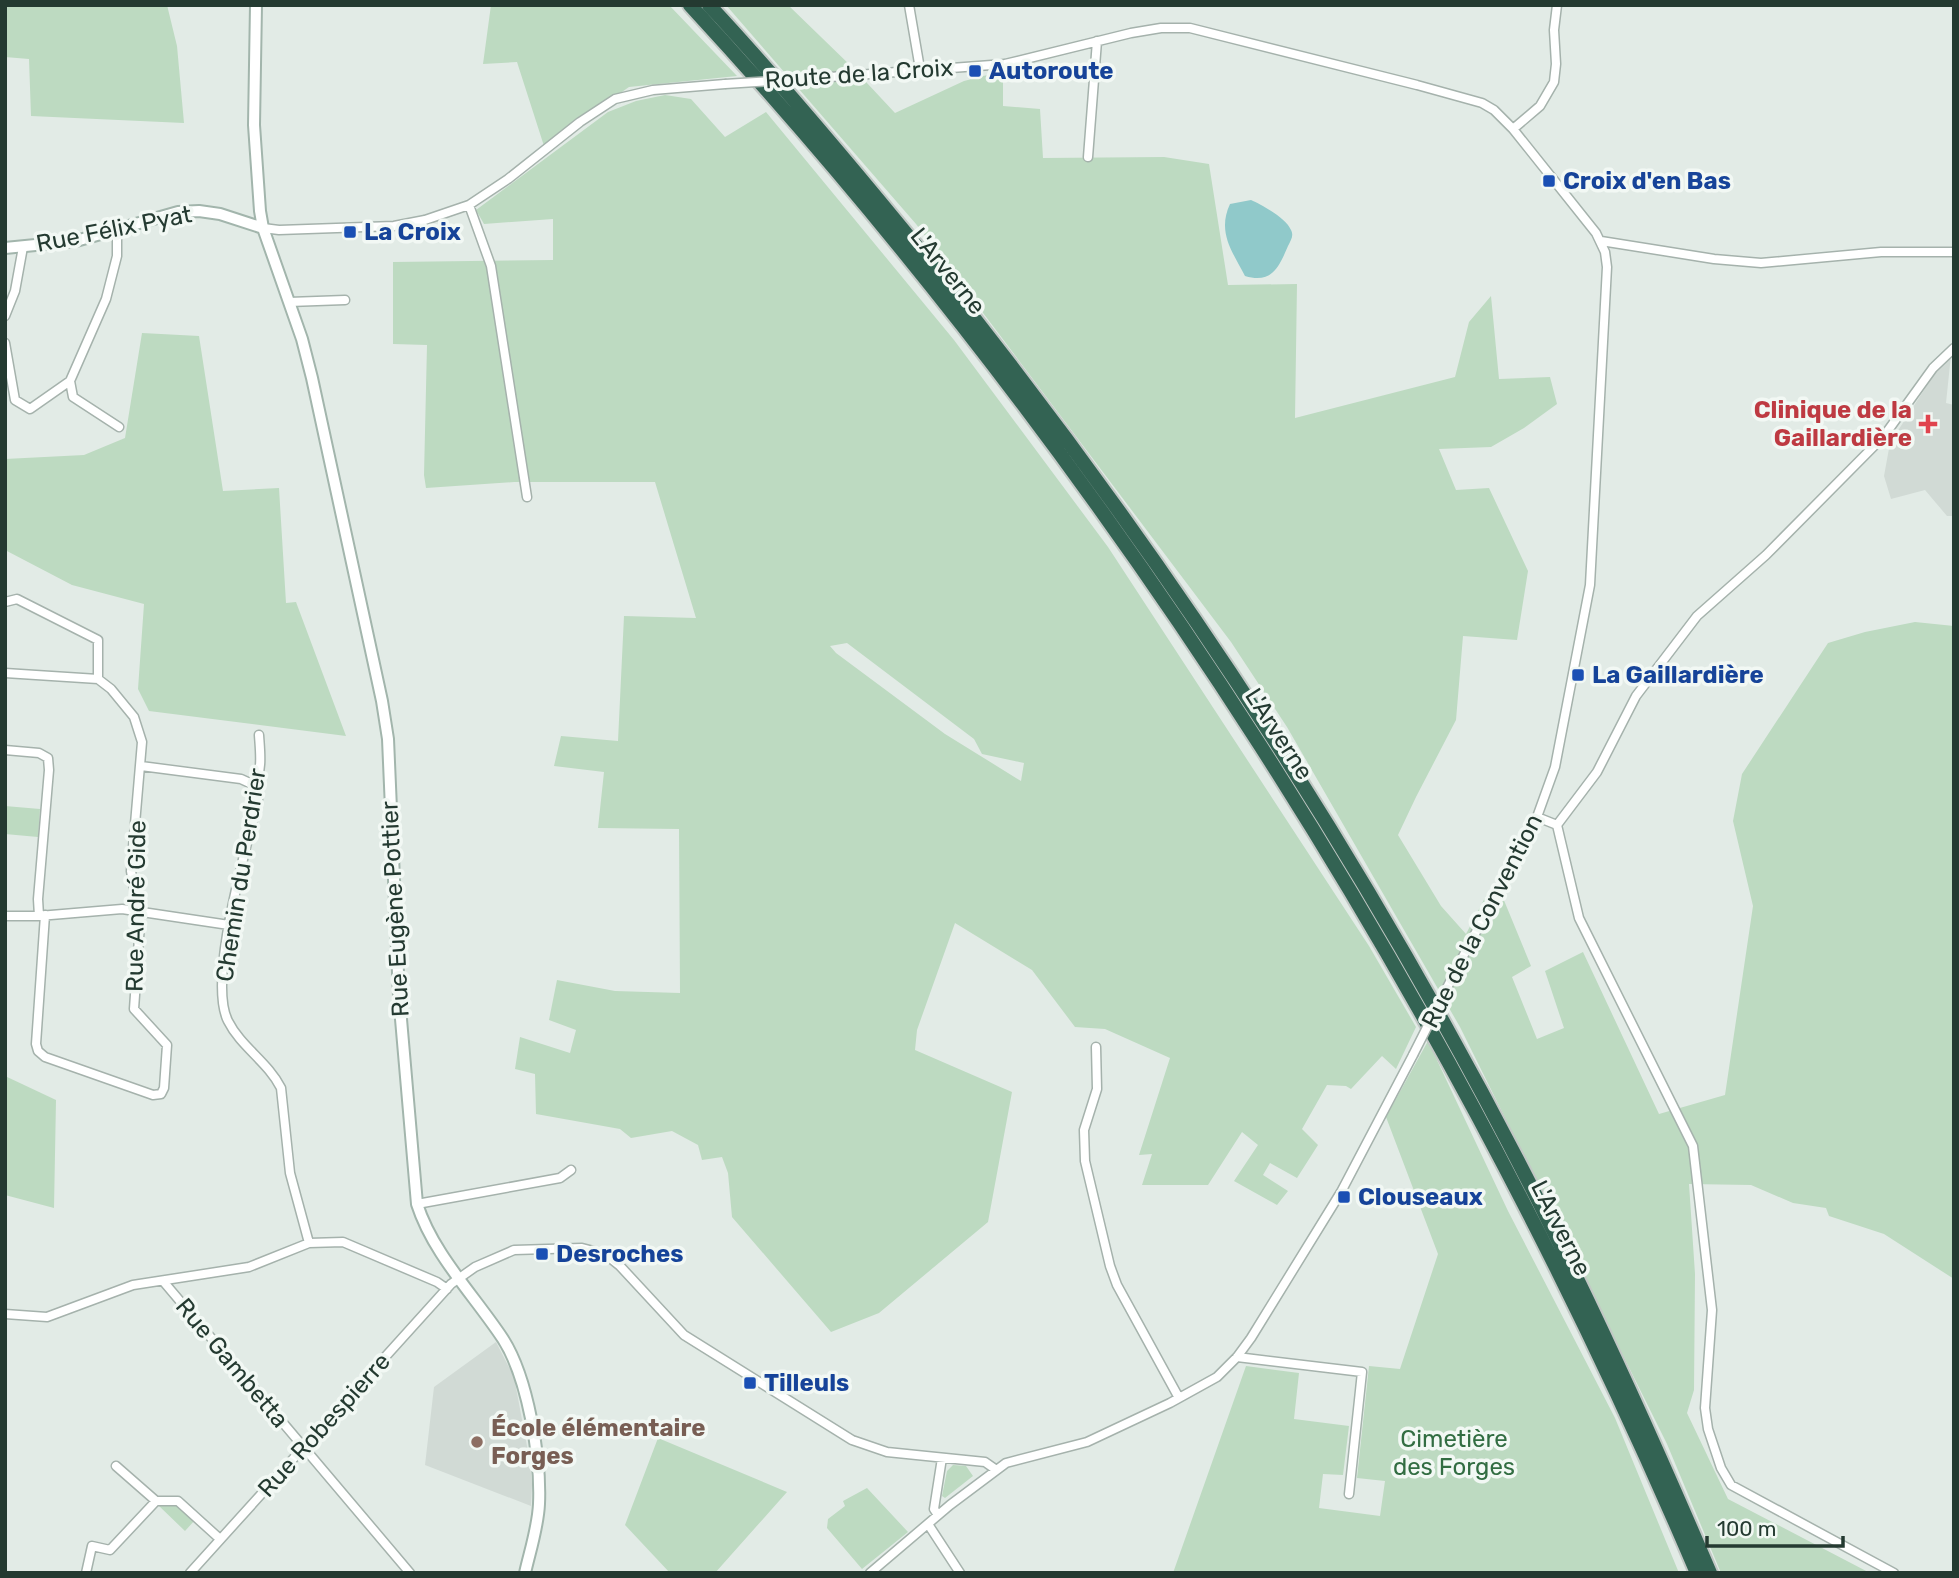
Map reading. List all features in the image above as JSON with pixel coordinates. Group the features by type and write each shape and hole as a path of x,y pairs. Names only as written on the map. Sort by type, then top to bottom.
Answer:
{"highway":[{"name":"L'Arverne","path":"690,5 848,185 974,341 1099,507 1253,733 1378,937 1489,1135 1608,1372 1697,1573"},
{"name":"L'Arverne","path":"709,5 861,178 985,332 1109,498 1259,716 1384,920 1504,1134 1584,1293 1710,1573"}],"street":[{"name":"Rue Eugène Pottier","path":"256,5 254,125 263,228 312,378 388,739 399,996 417,1204 423,1223 505,1342 520,1373 537,1461 539,1505 525,1573"},
{"path":"909,5 920,69"},
{"path":"1513,129 1540,106 1554,82 1556,64 1553,30 1557,5"},
{"name":"Route de la Croix","path":"263,228 279,230 394,226 425,220 469,205 615,99 653,90 1005,64 1161,28 1190,28 1465,97 1493,110 1513,129"},
{"path":"1088,157 1097,41"},
{"name":"Rue de la Convention","path":"870,1573 995,1469 1010,1461 1087,1442 1217,1377 1237,1357 1341,1192 1537,817 1555,767 1590,585 1607,267 1601,241 1513,129"},
{"path":"469,205 491,266 527,497"},
{"name":"Rue Félix Pyat","path":"5,248 76,241 178,212 199,211 235,218 263,228"},
{"path":"5,343 15,400 30,409 70,381 106,299 117,256 114,231"},
{"path":"1601,241 1714,259 1761,263 1892,251 1954,251"},
{"path":"5,316 15,291 23,247"},
{"path":"289,302 345,300"},
{"path":"1557,825 1597,772 1636,696 1697,616 1766,555 1884,436 1933,368 1954,348"},
{"path":"70,381 73,397 119,427"},
{"path":"5,602 17,599 98,640 98,679 5,673"},
{"name":"Rue André Gide","path":"42,916 36,1044 38,1051 45,1057 157,1095 161,1094 164,1088 167,1045 134,1009 140,924 131,871 142,742 134,717 111,689 98,679"},
{"name":"Chemin du Perdrier","path":"259,735 258,779 254,785 258,799 229,925 222,974 223,1009 239,1040 275,1075 281,1088 290,1173 309,1243"},
{"path":"5,750 39,753 48,758 50,770 38,899 42,916"},
{"path":"141,766 241,779 254,785"},
{"path":"1537,817 1557,825"},
{"path":"1557,825 1579,918 1693,1146 1712,1310 1705,1408 1708,1429 1721,1468 1731,1485 1894,1573"},
{"path":"5,916 42,916 122,909 229,925"},
{"path":"1096,1047 1097,1089 1084,1130 1085,1161 1110,1266 1179,1398"},
{"path":"417,1204 560,1178 571,1170"},
{"path":"5,1314 47,1317 133,1285 249,1267 309,1243 343,1242 437,1282 447,1289"},
{"name":"Rue Robespierre","path":"190,1573 459,1277 501,1254 514,1250 582,1248 605,1254 620,1266 684,1335 852,1440 887,1452 985,1461 995,1469"},
{"name":"Rue Gambetta","path":"163,1281 410,1573"},
{"path":"1237,1357 1362,1372 1349,1494"},
{"path":"938,1515 934,1509 942,1458"},
{"path":"116,1466 156,1501 178,1501 220,1539"},
{"path":"86,1573 92,1546 110,1550 156,1501"},
{"path":"928,1524 960,1573"}],"shaded area":[{"name":"Clinique de la Gaillardière","path":"1951,355 1946,403 1954,405 1954,516 1947,516 1925,490 1891,499 1884,476 1890,443 1933,376"},
{"name":"École élémentaire Forges","path":"496,1342 514,1377 530,1462 531,1506 425,1465 434,1387"}],"green space":[{"path":"5,5 167,5 177,46 184,123 31,116 29,59 5,57"},
{"path":"491,5 669,5 737,76 629,87 544,146 517,62 483,64"},
{"path":"726,5 788,5 895,113 964,81 1003,71 1003,106 1040,109 1043,158 1164,157 1209,164 1228,285 1297,284 1295,418 1455,377 1469,322 1491,296 1499,379 1550,377 1557,404 1491,447 1439,449 1456,490 1489,488 1528,571 1517,640 1463,636 1456,720 1398,835 1441,906 1466,934 1488,892 1503,898 1531,966 1512,977 1537,1039 1564,1028 1545,971 1583,952 1659,1114 1725,1095 1753,906 1733,821 1742,774 1828,643 1915,622 1954,626 1954,1279 1884,1234 1829,1216 1826,1208 1793,1203 1751,1185 1689,1184 1695,1274 1694,1390 1687,1413 1728,1499 1870,1573 1721,1573 1667,1444 1460,1027 1287,727 1231,642 916,224"},
{"path":"665,95 691,99 725,137 766,112 954,340 1108,547 1369,946 1416,1027 1396,1069 1382,1056 1351,1089 1346,1086 1327,1085 1302,1129 1318,1145 1297,1178 1270,1163 1263,1175 1288,1191 1277,1205 1234,1181 1258,1145 1242,1132 1208,1185 1142,1185 1152,1154 1139,1155 1170,1058 1105,1029 1075,1027 1032,970 955,923 917,1030 915,1050 1012,1092 988,1222 879,1313 831,1332 732,1217 728,1173 722,1157 702,1160 698,1145 672,1131 631,1138 620,1129 536,1114 535,1074 515,1069 520,1037 570,1053 576,1030 549,1020 557,980 615,991 680,993 679,829 598,828 604,772 554,766 561,736 618,741 624,616 696,618 655,482 514,482 426,488 427,345 393,344 393,262 553,260 553,219 484,224 476,210 608,112 636,101","holes":["847,643 974,739 982,754 1024,763 1021,781 945,734 830,646"]},
{"path":"142,333 199,336 223,491 279,488 286,603 296,602 346,736 149,711 138,689 144,604 72,585 5,550 5,459 84,455 125,438"},
{"path":"5,806 40,809 38,837 5,834"},
{"name":"Cimetière des Forges","path":"1428,1041 1508,1211 1615,1418 1679,1573 1173,1573 1246,1366 1299,1373 1294,1419 1349,1426 1343,1475 1323,1474 1319,1508 1380,1516 1385,1481 1357,1478 1369,1366 1400,1369 1438,1254 1386,1117"},
{"path":"5,1076 56,1100 54,1208 5,1195"},
{"path":"658,1438 787,1492 715,1573 670,1573 625,1525"},
{"path":"953,1465 966,1466 973,1476 945,1498 942,1496 947,1471"},
{"path":"867,1488 908,1532 862,1569 827,1528 828,1519 845,1506 843,1501"},
{"path":"176,1503 195,1520 185,1531 158,1505"}],"water":[{"path":"1251,200 1279,217 1288,225 1292,234 1278,267 1262,278 1245,276 1231,250 1226,232 1226,214 1230,204"}],"place":[{"name":"Autoroute","path":"975,71"},
{"name":"Croix d'en Bas","path":"1549,181"},
{"name":"La Croix","path":"350,232"},
{"name":"Clinique de la Gaillardière","path":"1928,424"},
{"name":"La Gaillardière","path":"1578,675"},
{"name":"Clouseaux","path":"1344,1197"},
{"name":"Desroches","path":"542,1254"},
{"name":"Tilleuls","path":"750,1383"},
{"name":"École élémentaire Forges","path":"477,1442"}]}
